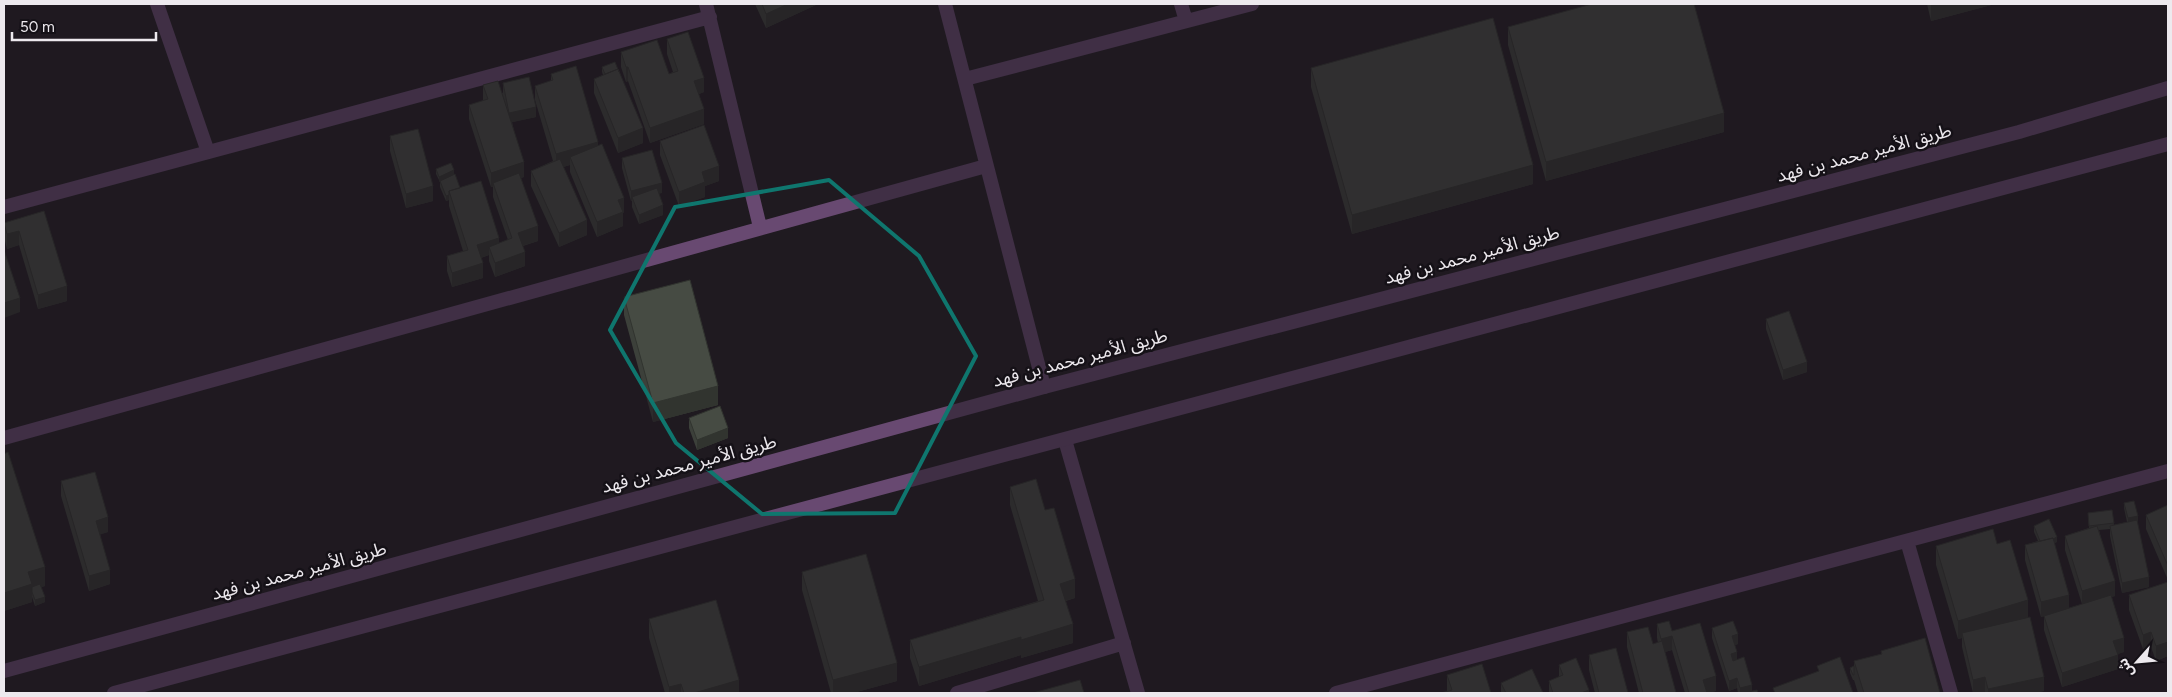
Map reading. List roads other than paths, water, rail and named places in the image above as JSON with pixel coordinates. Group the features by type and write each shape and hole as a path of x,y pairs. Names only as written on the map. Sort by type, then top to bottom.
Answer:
{"street":[{"path":"157,4 208,152"},
{"path":"945,4 966,79 986,166 1044,387"},
{"path":"1181,4 1186,21"},
{"path":"966,79 1252,4"},
{"path":"4,207 208,152 708,10 760,227"},
{"name":"طريق الأمير محمد بن فهد","path":"4,671 1044,387 2019,132 2168,88"},
{"path":"114,693 2168,144"},
{"path":"4,438 760,227 986,166"},
{"path":"1065,440 1138,693"},
{"path":"1336,693 1380,688 1907,541 2168,471"},
{"path":"1907,541 1951,693"},
{"path":"957,693 1124,643"}]}
